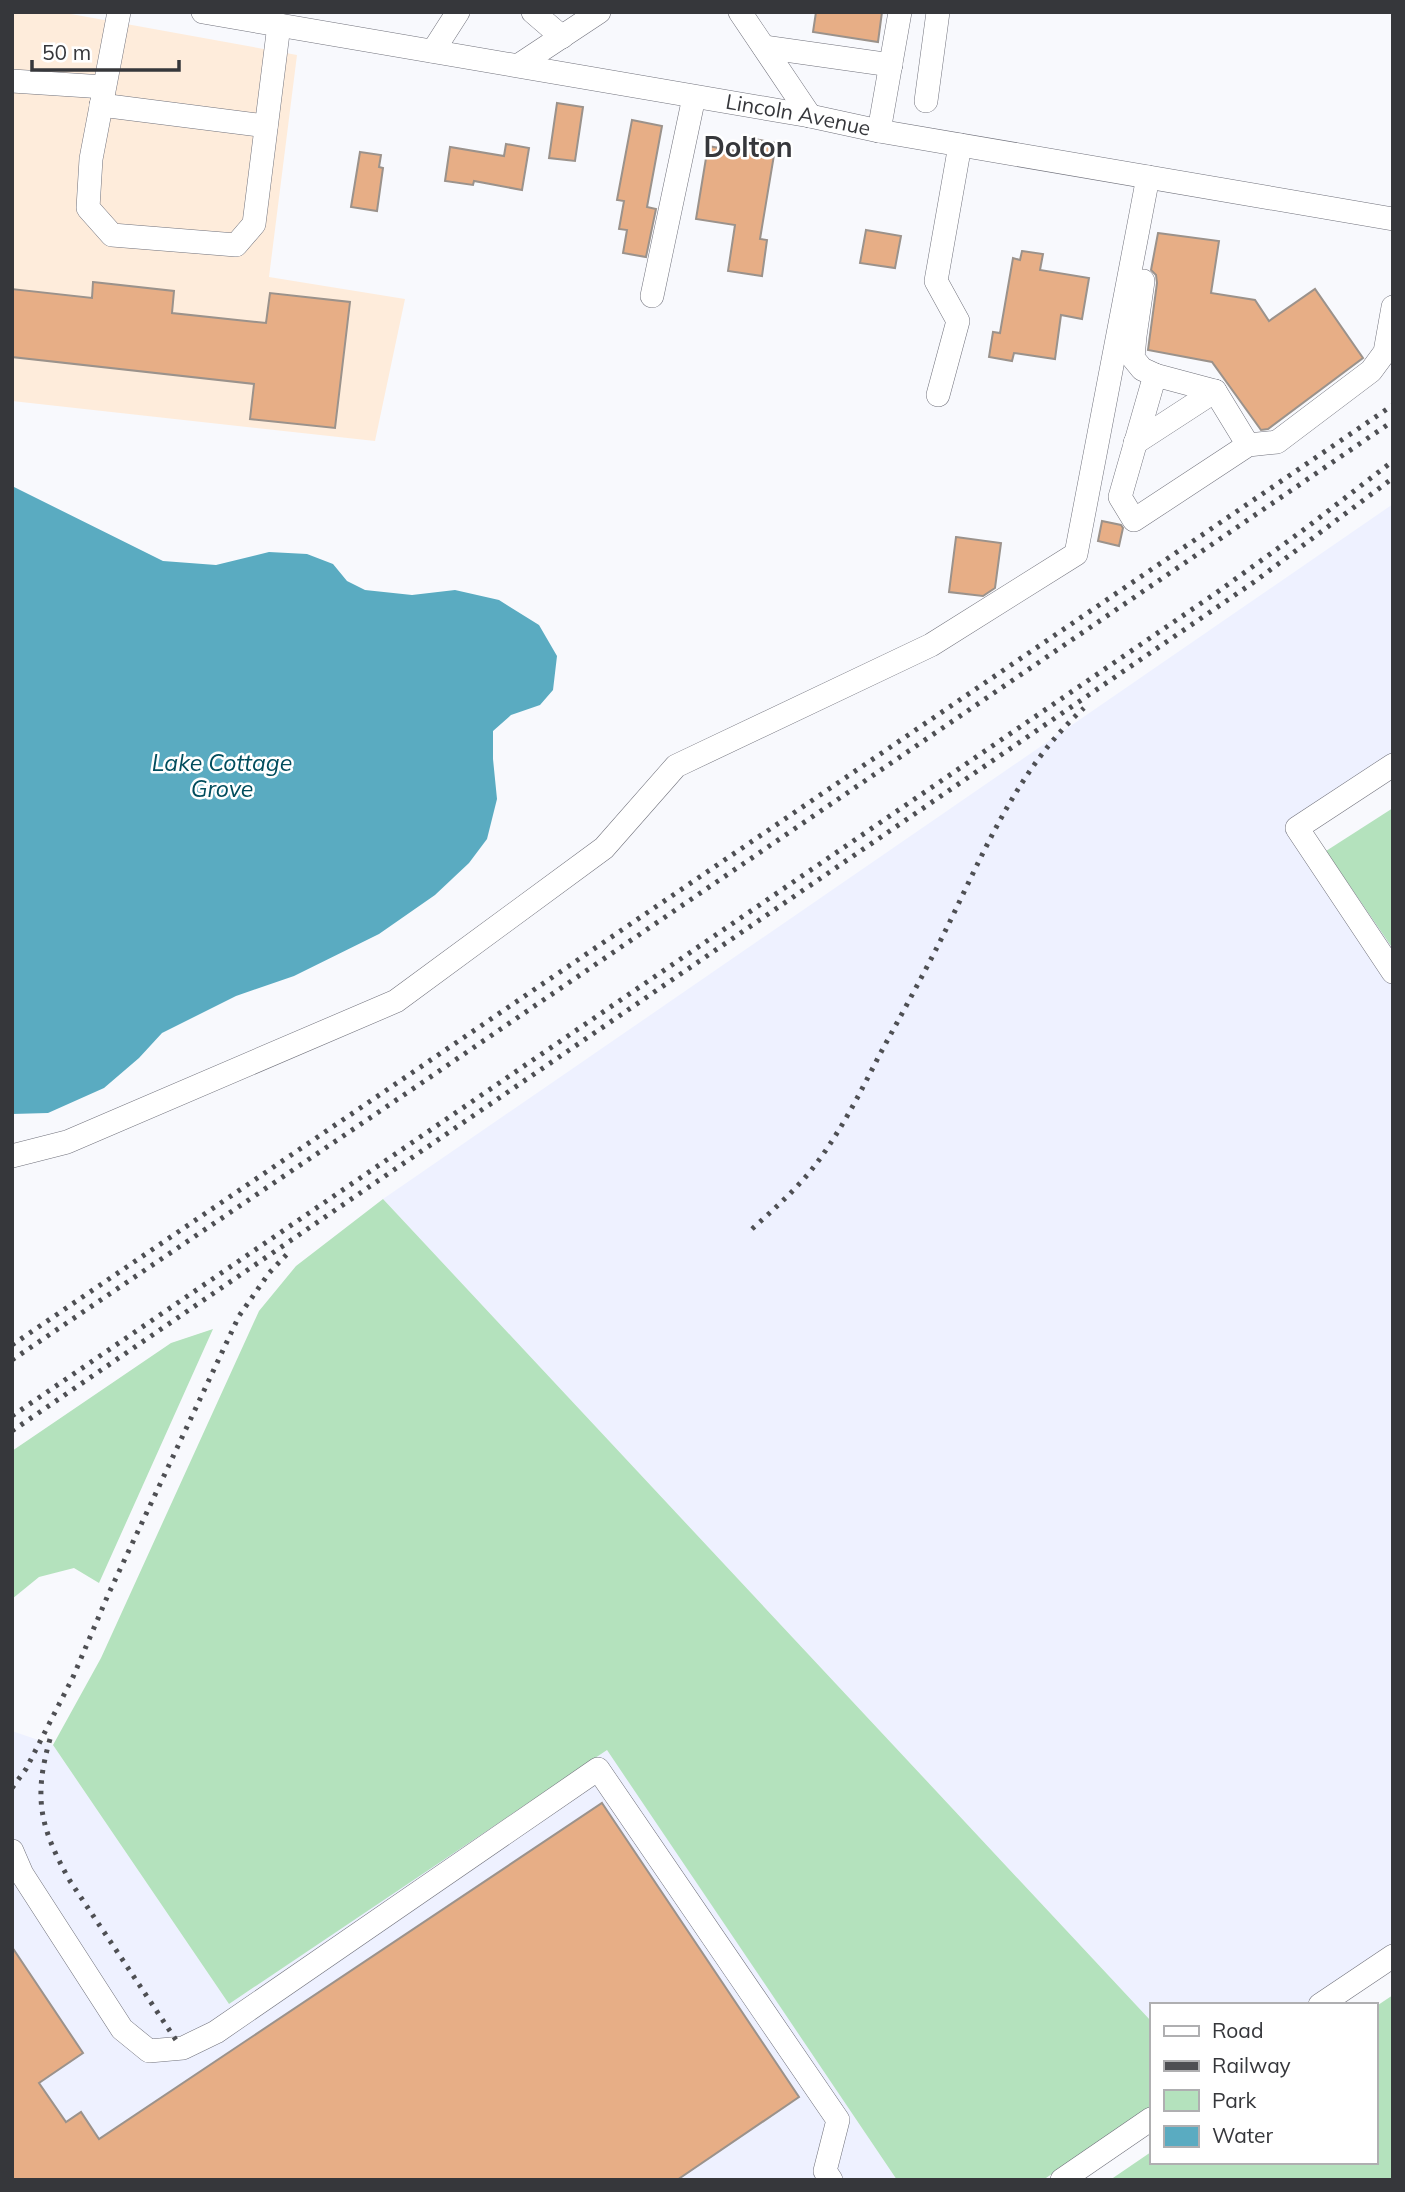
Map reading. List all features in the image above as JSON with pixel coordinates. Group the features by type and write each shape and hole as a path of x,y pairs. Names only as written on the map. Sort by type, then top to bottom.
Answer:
{"street":[{"path":"119,12 91,159 88,208 112,235 236,245 254,224 279,25"},
{"name":"Lincoln Avenue","path":"203,12 235,15 279,25 810,116 879,131 1393,219"},
{"path":"433,51 458,12"},
{"path":"533,12 562,37"},
{"path":"519,65 599,12"},
{"path":"740,12 810,116"},
{"path":"879,131 900,12"},
{"path":"926,101 938,12"},
{"path":"764,47 891,65"},
{"path":"12,81 266,126"},
{"path":"652,296 694,97"},
{"path":"938,395 958,321 936,281 960,145"},
{"path":"1155,178 1133,358 1142,369 1155,375 1214,391 1248,445"},
{"path":"12,1156 67,1142 396,1001 604,848 676,766 931,645 1076,554 1155,178"},
{"path":"1155,375 1120,497 1133,520 1248,445 1278,442 1371,371 1385,352 1393,307"},
{"path":"1135,443 1214,391"},
{"path":"1393,765 1297,828 1393,972"},
{"path":"12,1850 22,1874 122,2029 149,2051 183,2048 216,2032 598,1769 838,2120 825,2171 831,2180"},
{"path":"1324,2003 1393,1956"},
{"path":"1062,2180 1150,2120"}],"shaded area":[{"path":"12,12 60,12 297,55 269,277 405,299 375,441 12,401"},
{"path":"1393,504 1393,753 1302,816 1393,948 1393,1944 1306,2003 1150,2003 1150,2020 383,1199"},
{"path":"12,1731 53,1745 229,2004 607,1749 897,2180 12,2180"}],"green space":[{"path":"1393,808 1393,949 1326,851"},
{"path":"383,1199 1150,2020 1150,2108 1043,2180 897,2180 607,1750 229,2004 53,1745 101,1658 259,1311 296,1266"},
{"path":"213,1329 99,1583 74,1568 39,1577 12,1599 12,1451 171,1343"},
{"path":"1393,1995 1393,2180 1110,2180 1150,2153 1150,2164 1377,2164 1377,2006"}],"water":[{"name":"Lake Cottage Grove","path":"12,486 163,561 216,565 269,552 307,554 333,564 347,581 365,590 412,595 455,590 499,600 539,625 557,656 553,690 540,705 511,715 493,731 497,799 487,839 469,863 435,895 379,934 294,976 236,996 162,1033 139,1058 104,1088 48,1113 12,1114"}],"building":[{"path":"816,12 882,12 878,42 813,32"},
{"path":"557,103 583,107 575,161 549,158"},
{"path":"632,120 662,126 647,207 656,209 646,257 623,253 627,230 619,229 624,201 617,200"},
{"path":"749,138 776,143 760,239 767,240 762,276 728,271 735,225 696,219 708,146 747,153"},
{"path":"506,144 529,148 522,190 474,181 473,185 445,181 450,147 504,156"},
{"path":"360,152 381,155 379,167 383,168 377,211 351,207"},
{"path":"866,230 901,236 895,268 860,263"},
{"path":"1158,233 1219,241 1211,293 1255,300 1269,321 1315,289 1363,358 1268,429 1261,430 1212,362 1148,350 1157,283 1156,275 1151,270"},
{"path":"1022,251 1043,254 1040,270 1089,278 1082,319 1061,315 1055,359 1014,353 1012,361 989,357 993,332 1000,333 1013,258 1020,260"},
{"path":"93,282 174,291 172,313 266,323 270,293 350,302 335,428 250,419 254,384 12,357 12,289 92,298"},
{"path":"1102,521 1121,525 1123,528 1119,546 1098,541"},
{"path":"956,537 1001,543 995,588 983,596 949,592"},
{"path":"602,1803 799,2097 677,2180 12,2180 12,1947 83,2053 39,2083 66,2122 81,2112 99,2139"}],"railway":[{"path":"12,1345 1393,405"},
{"path":"12,1360 1393,421"},
{"path":"12,1416 1216,593 1393,461"},
{"path":"12,1431 1254,582 1393,478"},
{"path":"752,1229 782,1202 829,1145 927,967 1009,804 1043,753 1084,708"},
{"path":"12,1788 26,1769 73,1677 108,1595 239,1316 269,1273 291,1250"},
{"path":"50,1739 41,1796 42,1812 52,1845 70,1881 178,2043"}],"district":[{"name":"Dolton","path":"748,147"}]}
